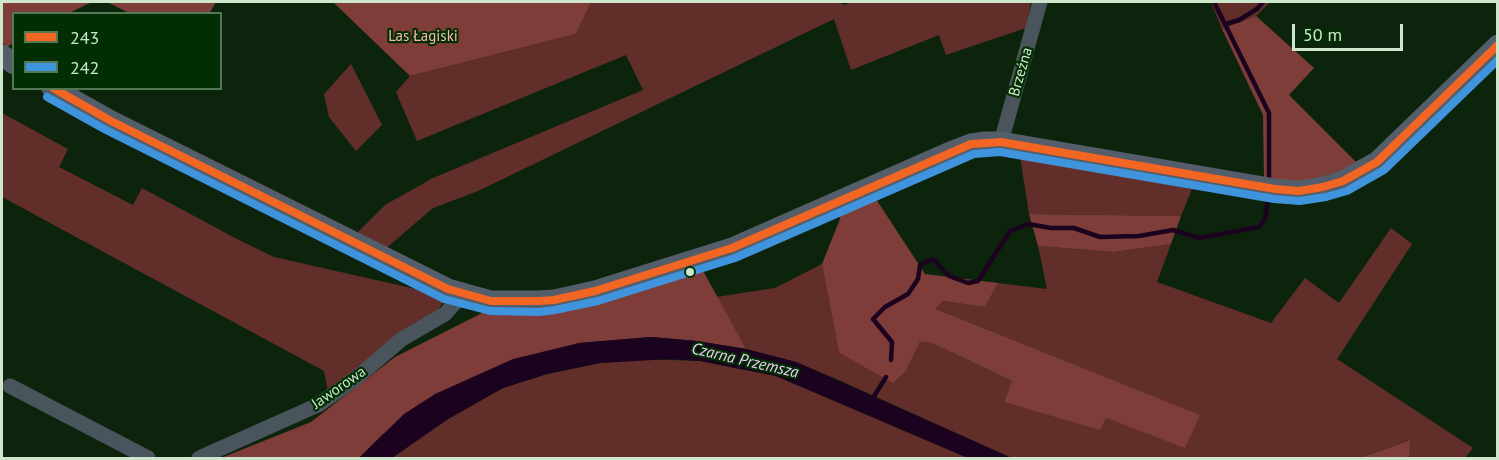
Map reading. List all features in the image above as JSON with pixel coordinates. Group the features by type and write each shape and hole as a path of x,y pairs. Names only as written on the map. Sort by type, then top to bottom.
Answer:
{"street":[{"name":"Brzeźna","path":"1000,142 1040,2"},
{"path":"56,90 111,121 405,268 463,294 491,301 539,301 572,297 615,286 732,249 971,144 1000,142 1275,189 1312,190 1343,181 1377,162 1497,45"},
{"name":"Jaworowa","path":"199,459 318,405 355,379 402,339 445,314 463,294"},
{"path":"10,386 148,459"}],"shaded area":[{"path":"591,2 841,2 843,5 852,2 1031,2 1026,28 946,55 939,35 851,70 834,19 478,191 433,208 384,250 354,236 385,205 433,178 643,90 626,55 417,141 396,92 410,76 576,34"},
{"path":"1211,2 1270,2 1256,16 1222,29"},
{"path":"351,64 382,125 356,151 329,117 324,94"},
{"path":"2,113 68,149 59,167 133,205 142,188 274,257 447,296 438,310 328,392 324,371 2,197"},
{"path":"1020,157 1192,189 1181,216 1029,214"},
{"path":"1391,228 1412,244 1337,359 1473,448 1465,458 1409,458 1409,440 1360,458 1011,458 796,362 746,349 716,297 775,288 822,264 839,353 893,382 906,371 920,342 932,343 1012,381 1004,402 1100,429 1106,418 1185,447 1199,415 936,309 943,301 985,307 998,283 1047,289 1038,246 1114,252 1171,244 1157,282 1271,323 1305,278 1339,303"},
{"path":"642,359 700,361 776,376 968,458 392,458 448,419 503,388 547,374 600,363"}],"green space":[{"path":"2,2 92,2 71,12 12,12 12,44 7,47 2,42"},
{"path":"107,2 216,2 210,12 127,12"},
{"name":"Las Łagiski","path":"333,2 591,2 576,34 410,76"},
{"path":"1256,16 1314,68 1289,95 1359,165 1297,185 1264,181 1263,115 1222,29"},
{"path":"874,196 925,274 998,283 985,307 943,301 936,309 1200,415 1185,448 1106,418 1100,430 1004,402 1012,381 932,343 920,342 906,371 893,383 839,353 822,264 840,219 838,212"},
{"path":"1029,214 1181,216 1171,244 1114,252 1038,246"},
{"path":"701,267 746,349 651,337 579,343 383,434 359,458 221,458 311,422 395,357 488,310"},
{"path":"1410,440 1409,458 1360,458"}],"water":[{"name":"Czarna Przemsza","path":"651,337 746,349 796,362 1012,458 968,458 776,376 700,361 671,359 600,363 547,374 503,388 448,419 392,458 359,458 404,414 435,394 513,359 579,343"}],"waterway":[{"path":"1214,2 1269,113 1269,183"},
{"path":"1226,24 1239,20 1257,9 1263,2"},
{"path":"891,360 892,342 873,319 885,307 908,294 918,279 920,265 933,259 949,276 968,283 978,281 1010,231 1028,224 1051,228 1074,228 1100,237 1139,236 1173,230 1199,238 1259,227 1265,219 1268,198"},
{"path":"871,401 886,377"}],"transit line":[{"name":"243","path":"57,90 111,121 448,289 491,301 539,301 595,291 732,248 971,144 1001,142 1275,189 1299,191 1323,187 1343,181 1377,162 1498,45"},
{"name":"242","path":"47,97 106,130 444,299 490,311 539,312 598,301 735,258 974,154 1000,152 1274,199 1300,201 1326,197 1347,191 1384,170 1498,60"}]}
